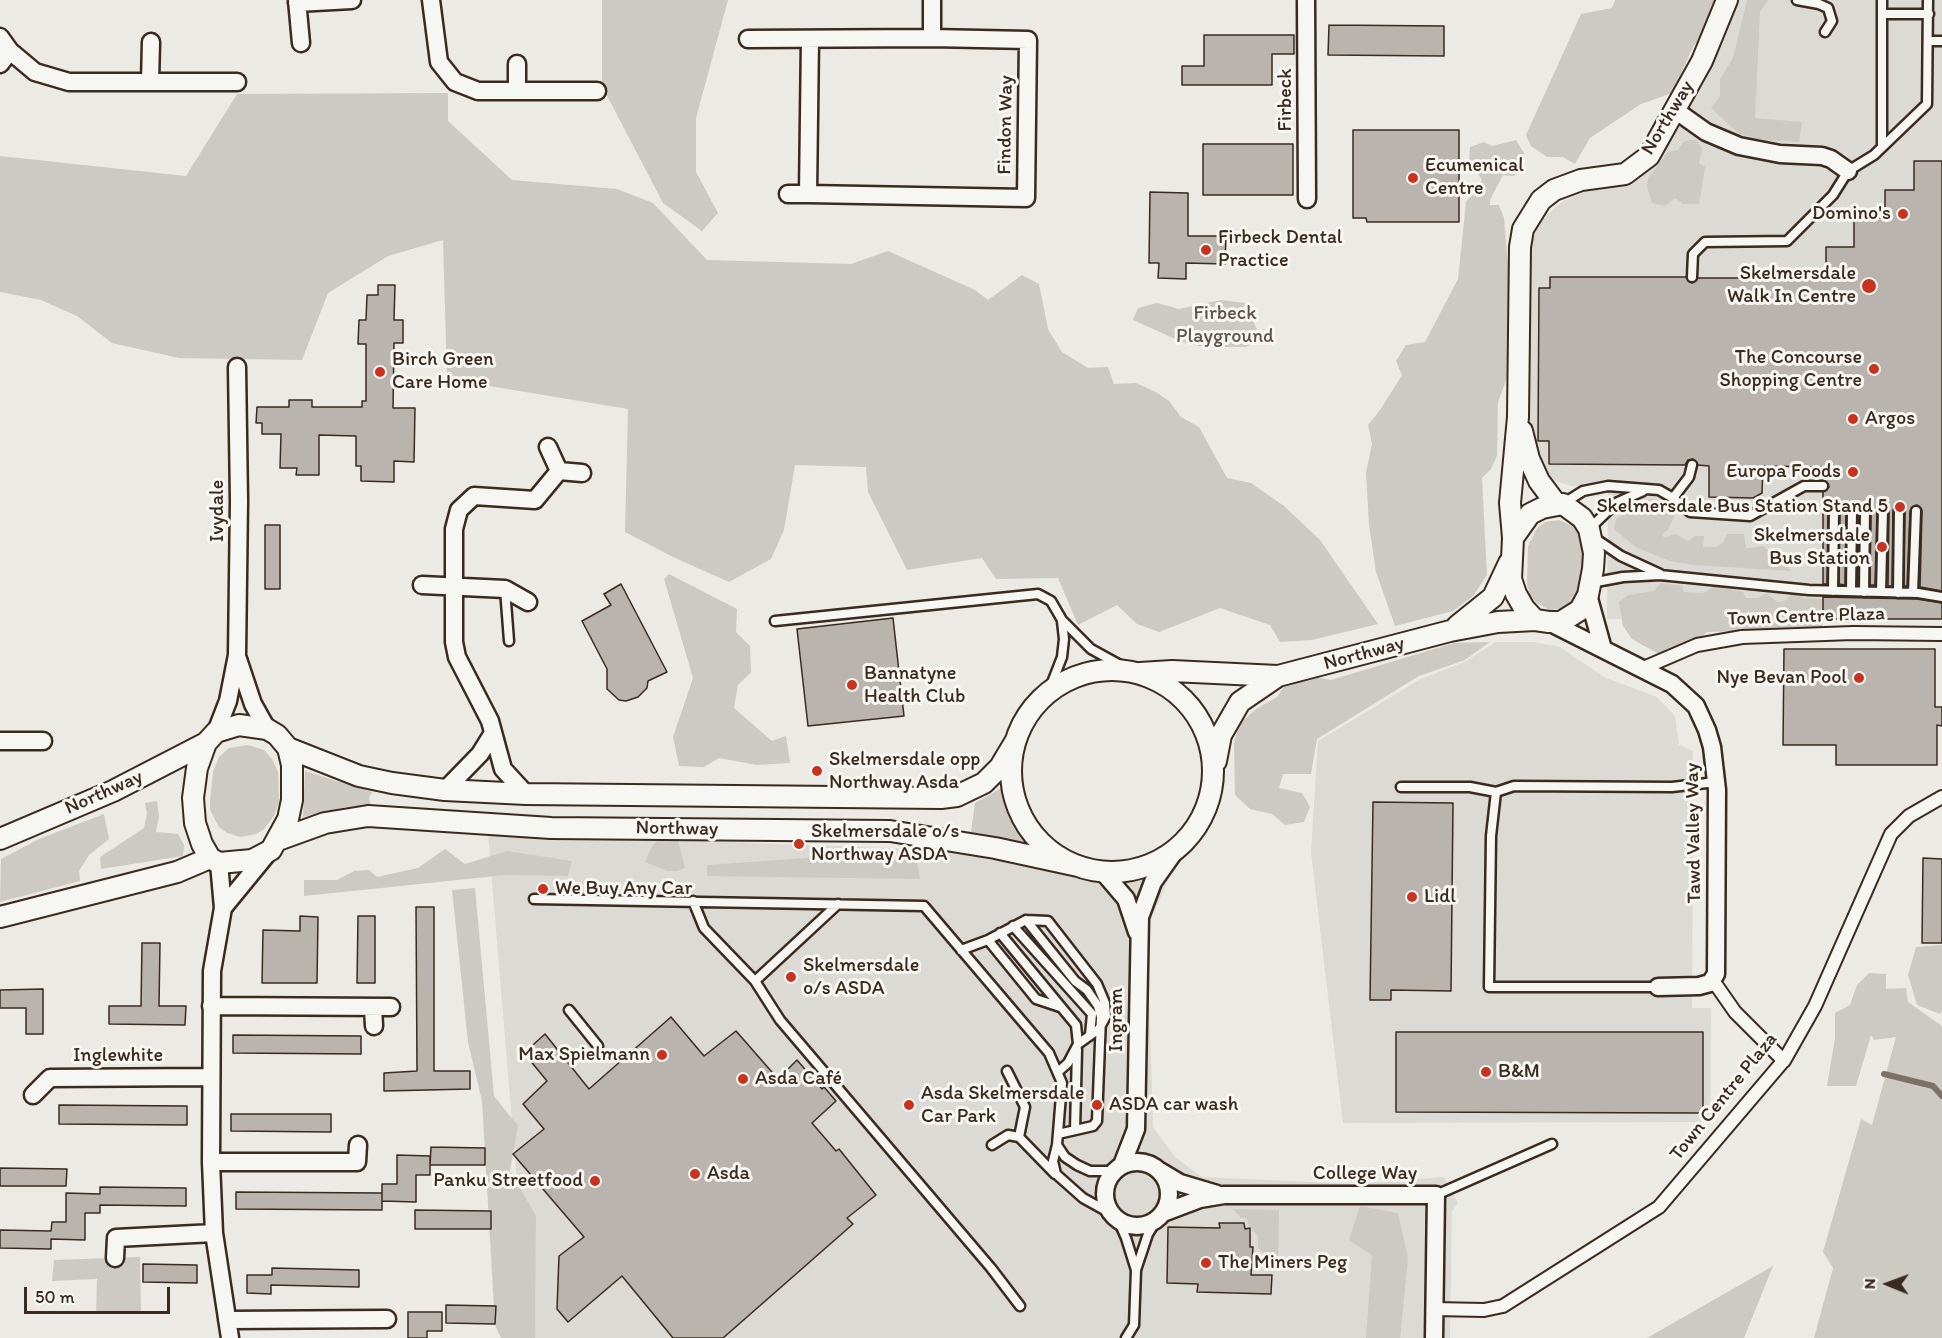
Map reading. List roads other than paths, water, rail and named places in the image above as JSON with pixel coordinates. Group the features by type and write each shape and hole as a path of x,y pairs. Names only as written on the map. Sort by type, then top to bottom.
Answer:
{"street":[{"path":"301,43 297,2 352,0"},
{"path":"431,0 439,62 455,82 478,91 597,91"},
{"path":"932,0 932,38"},
{"name":"Firbeck","path":"1306,0 1307,200"},
{"name":"Northway","path":"1513,538 1510,503 1518,417 1520,247 1523,229 1541,200 1569,183 1625,174 1649,156 1702,61 1727,0"},
{"path":"0,37 5,57 35,72 69,82 237,82"},
{"name":"Findon Way","path":"748,39 1028,40 1026,198 788,194"},
{"path":"808,194 810,39"},
{"path":"150,82 151,42"},
{"path":"517,91 518,64"},
{"path":"1675,110 1706,132 1739,146 1780,154 1822,156 1848,171"},
{"name":"Ivydale","path":"211,738 228,701 237,655 239,580 237,367"},
{"name":"Northway","path":"1518,417 1532,466 1539,481 1560,505"},
{"path":"548,447 559,471"},
{"path":"559,471 582,473"},
{"path":"526,794 503,769 493,733 457,657 454,642 454,529 459,510 474,496 535,500 559,471"},
{"path":"1590,589 1580,610 1562,622 1542,621 1524,609 1511,579 1511,559 1513,538 1530,514 1560,505 1582,518 1590,532 1594,554 1590,589 1603,649"},
{"name":"Northway","path":"1447,632 1477,612 1493,597 1511,559"},
{"path":"422,585 505,589 528,602"},
{"name":"Northway","path":"1134,672 1173,671 1278,676 1447,632 1498,622 1542,621"},
{"name":"Tawd Valley Way","path":"1542,621 1672,684 1695,706 1706,725 1712,747 1716,782 1717,964 1712,979"},
{"name":"Town Centre Plaza","path":"1641,669 1697,645 1742,637 1853,633 1942,634"},
{"name":"Ivydale","path":"237,655 253,704 267,729"},
{"path":"1101,670 1134,672 1169,687 1194,712 1210,743 1213,778 1207,806 1198,822 1174,851 1153,864 1128,871 1103,872 1078,866 1055,855 1042,843 1022,816 1014,792 1012,775 1015,742 1028,715 1048,693 1073,678 1101,670"},
{"name":"Northway","path":"1213,778 1221,735 1229,717 1248,695 1278,676"},
{"path":"22,740 25,723"},
{"path":"223,908 274,845 292,800 292,765 288,748 277,735 267,729 239,726 211,738 197,768 193,798 195,823 202,844 215,860 223,908 212,971 211,1162 214,1233 230,1338"},
{"path":"445,790 480,754 493,733"},
{"name":"Northway","path":"0,839 113,792 211,738"},
{"path":"0,741 43,741"},
{"name":"Northway","path":"288,748 359,776 445,790 526,794 941,798 964,793 984,783 1000,767 1015,742"},
{"name":"Town Centre Plaza","path":"1434,1309 1484,1310 1503,1306 1659,1207 1784,1061 1815,1006 1891,834 1909,816 1942,797"},
{"name":"Northway","path":"274,845 325,822 368,816 551,828 890,831 995,848 1078,866"},
{"path":"0,917 177,872 215,860 252,860 274,845"},
{"name":"Ingram","path":"1118,1168 1136,1129 1138,936 1146,899 1174,851"},
{"name":"Ingram","path":"1103,872 1117,885 1126,900 1138,936"},
{"path":"1658,987 1699,986 1712,979 1736,1012 1784,1061"},
{"path":"211,1006 391,1007"},
{"path":"373,1007 374,1026"},
{"name":"Inglewhite","path":"33,1095 50,1078 210,1077"},
{"name":"Ingram","path":"1137,1104 1144,1148 1155,1168"},
{"path":"211,1162 357,1162 358,1145"},
{"path":"1142,1162 1155,1168 1164,1177 1169,1194 1160,1217 1137,1227 1114,1217 1106,1203 1105,1187 1118,1168 1142,1162"},
{"name":"College Way","path":"1155,1168 1180,1183 1224,1195"},
{"name":"College Way","path":"1160,1217 1200,1199 1224,1195 1436,1195 1434,1338"},
{"path":"115,1258 116,1238 214,1233"},
{"path":"227,1320 387,1319"}],"lane":[{"path":"1797,0 1828,8 1832,21 1825,33"},
{"path":"1882,0 1882,147"},
{"path":"1692,278 1693,254 1705,242 1787,241 1833,195 1848,171 1882,147 1927,104 1929,0"},
{"path":"1882,14 1929,14"},
{"path":"1928,41 1942,41"},
{"path":"1673,498 1689,477 1692,465"},
{"path":"1560,505 1584,491 1608,486 1644,491 1659,490 1690,512 1750,516 1804,486 1823,486"},
{"path":"1644,491 1616,503 1590,532 1621,556 1660,575"},
{"path":"1881,592 1883,510"},
{"path":"1898,593 1899,510"},
{"path":"1833,591 1834,511"},
{"path":"1851,591 1852,511"},
{"path":"1913,593 1916,511"},
{"path":"1864,592 1866,512"},
{"path":"1590,589 1623,577 1660,575 1833,591 1913,593 1942,597"},
{"path":"505,589 509,641"},
{"path":"775,621 1038,594 1051,601 1062,620 1091,650 1134,672"},
{"path":"1048,693 1062,657 1064,639 1062,620"},
{"path":"1401,787 1470,788 1496,792 1514,786 1672,788 1716,782"},
{"path":"1496,792 1491,836 1490,987 1658,987"},
{"path":"534,899 921,905 1049,1053 1059,1071 1062,1083 1057,1145 1053,1161 1056,1174"},
{"path":"693,901 704,928 755,981 780,1020 991,1268 1020,1306"},
{"path":"755,981 838,904"},
{"path":"961,950 988,940 1026,920 1046,920 1096,984 1105,1003 1106,1016 1099,1029 1078,1045 1068,1063 1059,1071"},
{"path":"1026,920 1098,1006 1101,1017 1097,1121 1093,1126 1058,1134"},
{"path":"1013,926 1092,1014 1090,1035"},
{"path":"1000,933 1076,1025 1078,1045 1075,1130"},
{"path":"988,940 1036,999 1060,1007"},
{"path":"569,1010 598,1046"},
{"path":"1007,1071 1025,1107 1019,1137"},
{"path":"992,1145 1008,1135 1019,1137 1083,1198 1114,1217 1126,1238 1136,1270"},
{"path":"1436,1195 1552,1144"},
{"path":"1057,1145 1065,1157 1090,1171 1118,1168"},
{"path":"1126,1338 1134,1324 1136,1270 1148,1234 1160,1217"}],"waterway":[{"path":"1884,1074 1933,1086 1942,1096"}],"place":[{"name":"Ecumenical Centre","path":"1413,178"},
{"name":"Domino's","path":"1903,214"},
{"name":"Firbeck Dental Practice","path":"1206,250"},
{"name":"Skelmersdale Walk In Centre","path":"1869,286"},
{"name":"The Concourse Shopping Centre","path":"1874,369"},
{"name":"Birch Green Care Home","path":"380,372"},
{"name":"Argos","path":"1853,419"},
{"name":"Europa Foods","path":"1853,472"},
{"name":"Skelmersdale Bus Station Stand 5","path":"1900,507"},
{"name":"Skelmersdale Bus Station","path":"1882,547"},
{"name":"Nye Bevan Pool","path":"1859,678"},
{"name":"Bannatyne Health Club","path":"852,685"},
{"name":"Skelmersdale opp Northway Asda","path":"817,771"},
{"name":"Skelmersdale o/s Northway ASDA","path":"799,844"},
{"name":"We Buy Any Car","path":"543,889"},
{"name":"Lidl","path":"1412,897"},
{"name":"Skelmersdale o/s ASDA","path":"791,977"},
{"name":"Max Spielmann","path":"662,1055"},
{"name":"B&M","path":"1486,1072"},
{"name":"Asda Café","path":"743,1079"},
{"name":"Asda Skelmersdale Car Park","path":"909,1105"},
{"name":"ASDA car wash","path":"1097,1105"},
{"name":"Asda","path":"695,1174"},
{"name":"Panku Streetfood","path":"595,1181"},
{"name":"The Miners Peg","path":"1206,1263"}],"park label":[{"name":"Firbeck Playground","path":"1225,326"}]}
